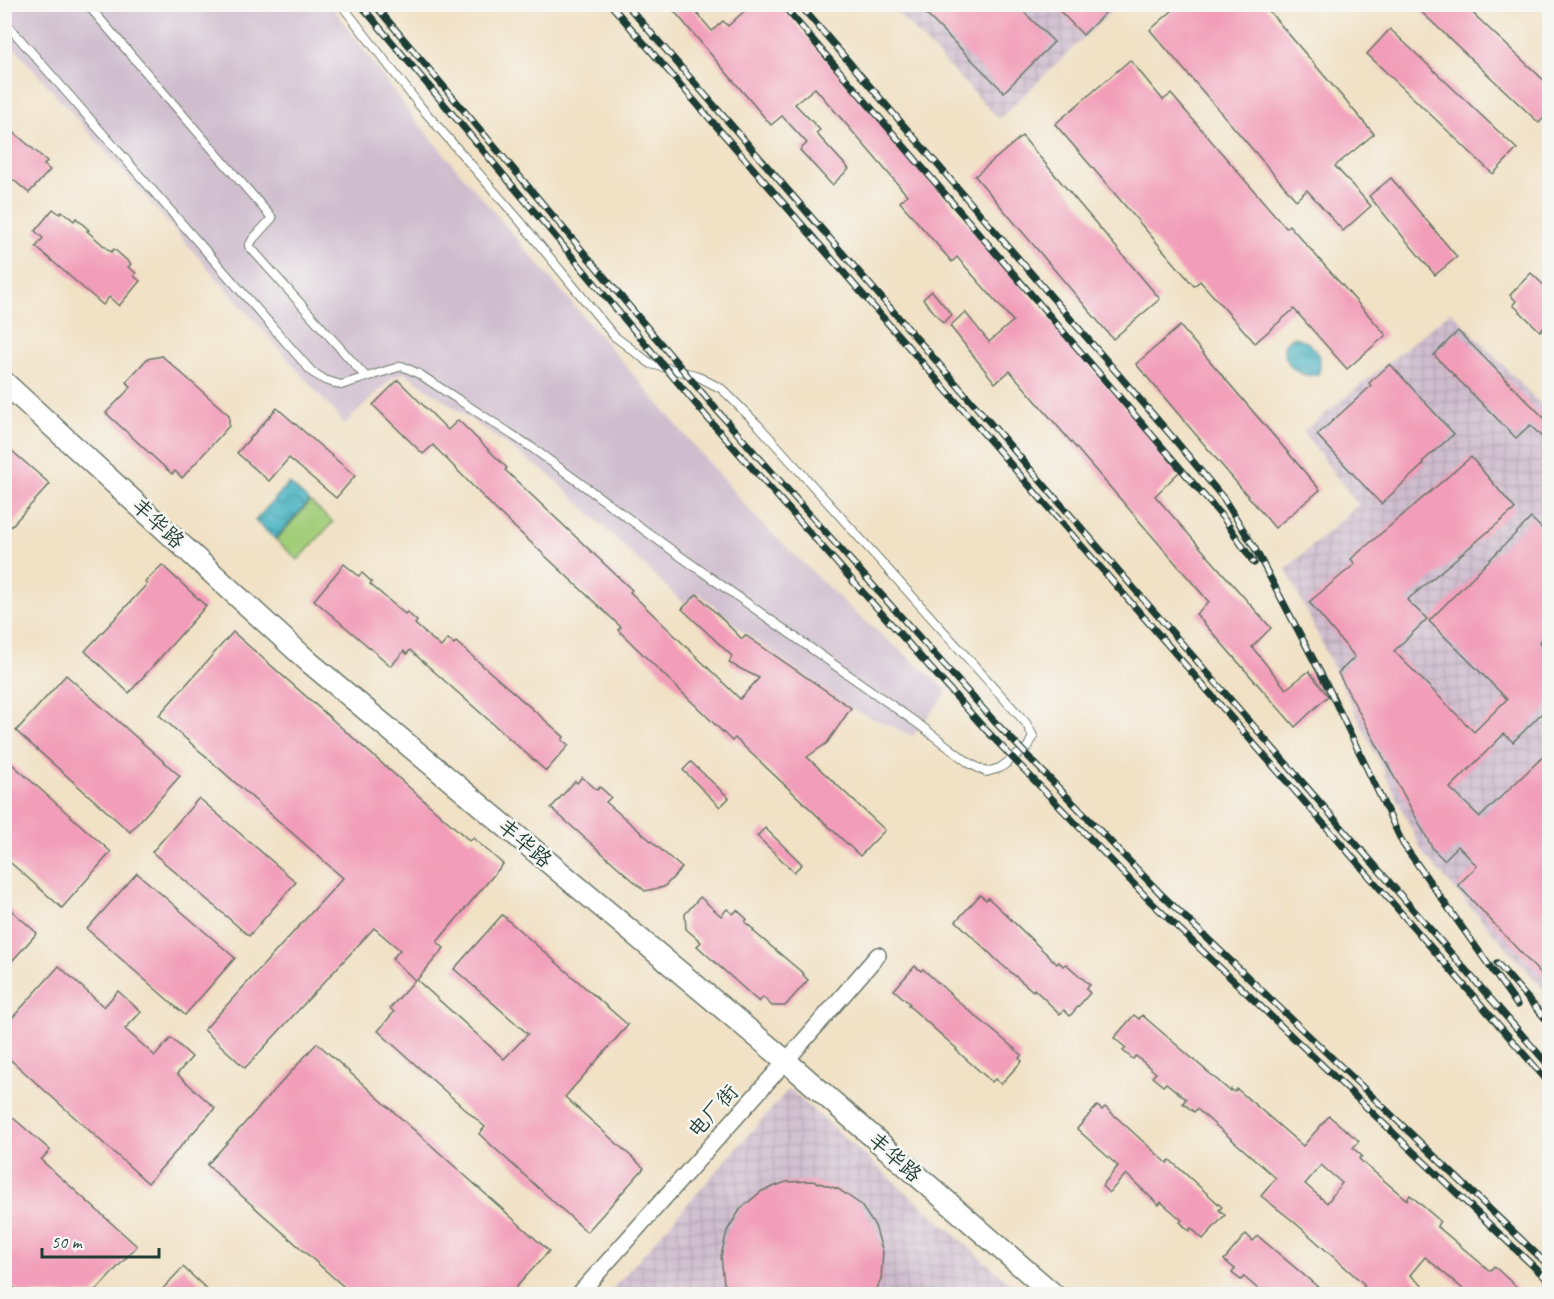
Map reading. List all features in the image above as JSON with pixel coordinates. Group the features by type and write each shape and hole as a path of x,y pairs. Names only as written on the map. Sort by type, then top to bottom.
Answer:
{"street":[{"name":"丰华路","path":"4,382 309,662 786,1061 1053,1294"},
{"name":"电厂街","path":"579,1294 878,955"}],"lane":[{"path":"87,4 272,218 249,246 366,377"},
{"path":"4,21 312,372 325,380 341,385 402,366 419,374 531,447 673,551 921,726 969,763 986,772 1000,768 1028,747 1033,736 1026,723 759,426 722,389 695,375 651,364 614,336 520,221 420,106 341,4"}],"shaded area":[{"path":"4,5 331,5 415,120 758,520 852,610 947,690 946,694 913,736 854,710 744,632 698,592 684,604 552,477 405,373 393,377 345,424 5,37"},
{"path":"890,5 1118,5 999,119"},
{"path":"1451,311 1549,413 1549,995 1424,855 1286,569 1358,505 1303,432"},
{"path":"789,1089 1022,1294 608,1294"}],"green space":[{"path":"310,502 333,522 298,560 276,540"}],"water":[{"path":"1294,337 1311,345 1315,350 1320,361 1318,374 1301,373 1288,362 1284,348 1287,342"},
{"path":"289,483 309,501 275,539 255,521"}],"building":[{"path":"668,4 689,4 712,31 723,21 728,26 752,4 779,4 1180,471 1155,496 1271,628 1252,647 1286,689 1309,671 1328,696 1295,727 1196,614 1209,602 1010,371 995,383 950,326 965,312 989,342 1013,321 957,257 952,262 900,202 907,195 815,88 795,104 820,130 816,133 849,169 832,185 800,150 807,143 782,116 771,125"},
{"path":"936,4 1016,4 1054,42 1004,92 926,14"},
{"path":"1053,4 1114,4 1083,35"},
{"path":"1180,4 1263,4 1374,134 1335,166 1371,206 1343,231 1307,190 1296,200 1150,30"},
{"path":"1413,4 1463,4 1550,86 1550,111 1539,123"},
{"path":"1390,29 1517,149 1493,174 1367,54"},
{"path":"1130,60 1163,100 1171,94 1286,228 1289,225 1386,335 1347,369 1294,309 1255,343 1200,281 1194,286 1055,124"},
{"path":"4,124 47,161 44,165 50,170 29,193 4,172"},
{"path":"1022,136 1160,299 1113,339 975,176"},
{"path":"1391,178 1457,257 1435,275 1369,196"},
{"path":"53,209 60,214 62,211 74,221 76,218 111,252 114,249 131,264 128,267 136,273 134,276 140,281 119,306 109,297 103,305 36,247 43,238 35,231"},
{"path":"1531,273 1550,291 1550,335 1543,328 1540,331 1513,305 1516,301 1510,295"},
{"path":"932,291 952,315 943,323 923,299"},
{"path":"1180,326 1320,490 1275,528 1136,364"},
{"path":"1458,331 1550,424 1550,445 1530,425 1516,438 1434,355"},
{"path":"162,356 229,415 229,426 182,478 175,471 172,474 106,413 131,387 126,382 147,359"},
{"path":"1390,364 1454,434 1422,462 1424,464 1381,504 1317,435 1371,386 1369,383"},
{"path":"398,380 448,430 458,420 507,468 505,470 632,590 630,592 740,699 759,678 729,663 732,656 682,609 697,594 742,639 745,635 851,708 827,743 807,757 885,830 860,856 735,738 732,741 618,630 621,627 494,508 433,445 423,454 373,405"},
{"path":"277,408 355,476 336,498 289,458 269,481 237,453"},
{"path":"4,444 50,484 4,534"},
{"path":"1471,457 1515,509 1407,600 1427,619 1394,651 1474,732 1507,699 1429,621 1531,518 1550,536 1550,632 1539,642 1550,653 1550,705 1513,742 1504,734 1450,788 1480,817 1550,750 1550,984 1458,885 1477,866 1458,846 1444,860 1433,849 1338,673 1355,657 1309,602 1355,564 1351,559"},
{"path":"344,564 359,576 362,573 372,582 370,584 405,614 407,612 417,621 415,624 441,647 448,639 454,644 456,642 564,737 562,740 569,745 546,771 410,650 407,654 404,651 391,666 314,600"},
{"path":"162,565 206,606 129,693 85,651"},
{"path":"233,632 470,841 473,838 503,864 437,942 444,948 417,980 504,1059 528,1034 454,969 502,915 628,1025 565,1097 644,1168 587,1232 479,1134 485,1127 378,1031 394,1012 390,1008 415,980 392,959 400,950 374,928 245,1068 204,1030 343,878 159,715"},
{"path":"66,675 180,776 130,832 16,731"},
{"path":"4,757 111,852 62,908 4,857"},
{"path":"691,762 729,798 720,807 683,770"},
{"path":"582,777 597,790 600,787 611,797 606,802 682,868 664,887 645,891 551,808 575,781 577,783"},
{"path":"199,798 296,882 249,936 152,852"},
{"path":"765,828 802,864 794,872 757,836"},
{"path":"137,873 235,958 185,1015 87,929"},
{"path":"980,895 986,900 988,898 1057,964 1059,962 1063,966 1066,964 1090,985 1086,989 1090,993 1070,1016 1064,1010 1060,1014 1034,989 1033,991 1001,964 956,921"},
{"path":"700,897 721,916 727,909 733,914 737,910 747,919 745,922 753,931 804,974 808,980 785,1006 772,1006 763,997 759,1002 697,946 701,942 686,929 685,914"},
{"path":"4,904 37,933 4,970"},
{"path":"59,966 104,1007 118,991 141,1012 125,1029 155,1056 171,1038 192,1057 177,1074 215,1108 148,1183 4,1054 4,1027"},
{"path":"915,966 921,971 923,969 1022,1055 1019,1058 1022,1061 1001,1084 995,1079 992,1082 894,990"},
{"path":"1134,1015 1139,1019 1142,1015 1230,1091 1231,1089 1234,1092 1237,1089 1303,1146 1329,1116 1359,1141 1353,1148 1362,1156 1359,1159 1407,1200 1410,1195 1440,1221 1437,1226 1490,1271 1494,1266 1524,1294 1469,1294 1425,1257 1410,1275 1432,1294 1357,1294 1365,1285 1293,1221 1261,1196 1276,1178 1197,1109 1194,1112 1183,1103 1186,1099 1166,1083 1163,1086 1152,1077 1156,1073 1136,1056 1133,1059 1123,1051 1126,1048 1114,1038","holes":["1321,1165 1342,1183 1327,1203 1305,1184"]},
{"path":"317,1043 549,1251 510,1294 352,1294 207,1165"},
{"path":"1097,1106 1102,1110 1105,1107 1167,1163 1170,1160 1222,1207 1219,1210 1225,1215 1203,1239 1191,1228 1189,1231 1180,1222 1182,1220 1161,1202 1159,1205 1126,1174 1109,1193 1102,1186 1118,1166 1077,1129"},
{"path":"4,1110 50,1150 41,1160 137,1246 93,1294 22,1294 4,1279"},
{"path":"813,1181 838,1189 860,1204 875,1226 883,1252 881,1279 875,1294 730,1294 724,1283 721,1256 727,1231 741,1208 762,1191 786,1182"},
{"path":"1246,1234 1253,1241 1258,1236 1326,1294 1264,1294 1244,1277 1241,1280 1232,1273 1235,1269 1224,1260"},
{"path":"183,1267 212,1294 158,1294"}],"railway":[{"path":"360,4 711,422 984,728 1151,902 1550,1282"},
{"path":"374,4 721,415 994,721 1160,893 1550,1267"},
{"path":"610,4 1550,1084"},
{"path":"626,4 1550,1067"},
{"path":"782,4 1224,519 1254,563"},
{"path":"799,4 1224,499 1254,547 1330,691 1403,844 1517,1005"},
{"path":"1497,963 1550,1024"}]}
